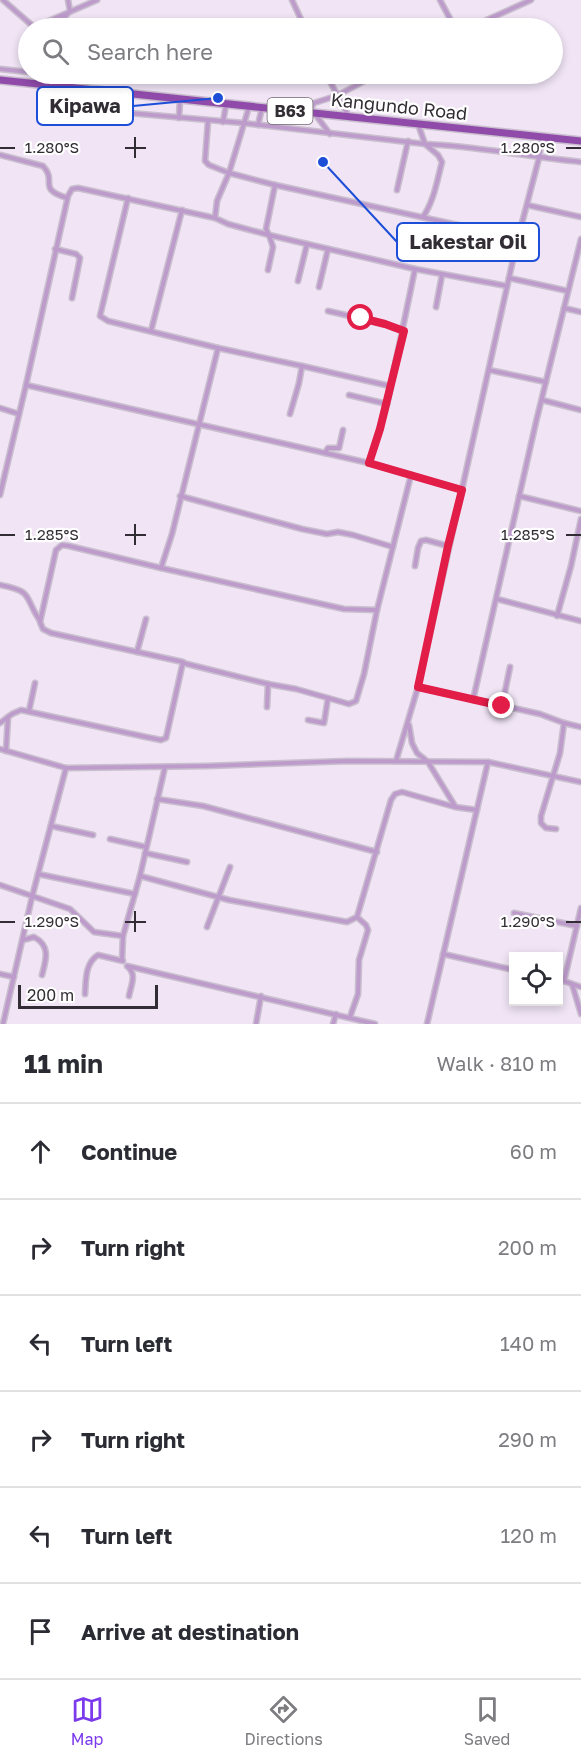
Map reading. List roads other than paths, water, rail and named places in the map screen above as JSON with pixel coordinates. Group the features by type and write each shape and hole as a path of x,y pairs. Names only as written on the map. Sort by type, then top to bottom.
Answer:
{"highway":[{"name":"Kangundo Road","path":"0,80 18,82"},
{"name":"Kangundo Road","path":"36,84 581,141"}],"street":[{"path":"3,0 24,18"},
{"path":"68,0 70,11"},
{"path":"56,18 97,0"},
{"path":"293,0 301,18"},
{"path":"440,0 450,18"},
{"path":"491,18 531,0"},
{"path":"64,18 70,11"},
{"path":"0,69 18,71"},
{"path":"331,84 349,117"},
{"path":"330,134 312,113 314,104 359,84"},
{"path":"45,85 43,93 45,101 64,110 243,123 425,144 454,145 581,162"},
{"path":"83,111 84,90"},
{"path":"179,118 180,99"},
{"path":"223,122 226,103"},
{"path":"215,218 217,201 229,173 249,106"},
{"path":"258,125 262,107"},
{"path":"208,121 205,161 229,173 485,231 517,242"},
{"path":"418,124 425,144 438,155 442,162 434,195 423,218"},
{"path":"396,761 418,687 448,546 542,138"},
{"path":"397,190 408,141"},
{"path":"0,155 43,166 47,170 50,190 53,194 67,198"},
{"path":"268,270 273,247 266,224 275,185"},
{"path":"0,493 67,198 72,189 78,188 182,210 327,249 442,275 507,286"},
{"path":"128,198 100,316 108,321 151,332 390,386"},
{"path":"527,204 581,218"},
{"path":"151,332 182,210"},
{"path":"473,700 581,239"},
{"path":"298,281 307,244"},
{"path":"55,249 76,254 80,258 72,298"},
{"path":"319,287 327,249"},
{"path":"369,463 387,404 416,269"},
{"path":"436,307 442,275"},
{"path":"509,278 568,291"},
{"path":"564,308 581,312"},
{"path":"328,311 385,324 404,331"},
{"path":"161,567 172,534 218,348"},
{"path":"290,414 302,366"},
{"path":"489,370 546,382"},
{"path":"26,385 369,463 462,490"},
{"path":"349,395 387,404"},
{"path":"542,400 581,410"},
{"path":"0,408 19,414"},
{"path":"325,453 328,448 339,447 344,430"},
{"path":"0,585 23,591 29,598 43,629 51,633 183,662 350,704 356,701 364,674 377,610 411,476"},
{"path":"180,496 302,530 327,534 338,532 393,547"},
{"path":"519,496 581,511"},
{"path":"557,616 581,519"},
{"path":"415,566 421,541 426,540 448,546"},
{"path":"40,622 56,550 62,545 344,609 377,610"},
{"path":"496,599 581,621"},
{"path":"137,652 146,619"},
{"path":"0,723 21,710 161,740 166,738 183,662"},
{"path":"502,706 510,667"},
{"path":"29,711 35,684"},
{"path":"267,707 268,684"},
{"path":"418,687 540,714 581,727"},
{"path":"308,720 324,723 328,698"},
{"path":"6,751 8,717"},
{"path":"409,721 412,743 417,753 428,762 455,807"},
{"path":"556,829 546,828 541,823 541,816 560,753 564,723"},
{"path":"0,749 66,768 396,761 488,762 581,782"},
{"path":"427,1024 488,762"},
{"path":"122,960 123,936 140,876 165,767"},
{"path":"3,1024 32,897 66,768"},
{"path":"140,876 220,898 347,922 357,917 391,800 395,794 402,792 455,807 477,810"},
{"path":"157,799 203,806 377,852"},
{"path":"51,826 93,835"},
{"path":"110,839 146,847"},
{"path":"145,853 188,862"},
{"path":"207,927 230,867"},
{"path":"38,874 135,894"},
{"path":"0,885 70,909 94,932 123,936"},
{"path":"563,973 581,908"},
{"path":"514,913 577,926"},
{"path":"350,1017 358,994 359,960 368,930 357,917"},
{"path":"23,940 34,937 40,940 46,949 42,975"},
{"path":"443,954 509,969"},
{"path":"85,994 88,971 93,959 98,956 122,960 133,971 129,996"},
{"path":"127,966 375,1024"},
{"path":"0,974 14,977"},
{"path":"563,981 581,987"},
{"path":"572,984 581,1014"},
{"path":"256,1024 261,996"},
{"path":"333,1024 336,1014"}],"place":[{"name":"Kipawa","path":"218,98"},
{"name":"Lakestar Oil","path":"323,162"}]}
